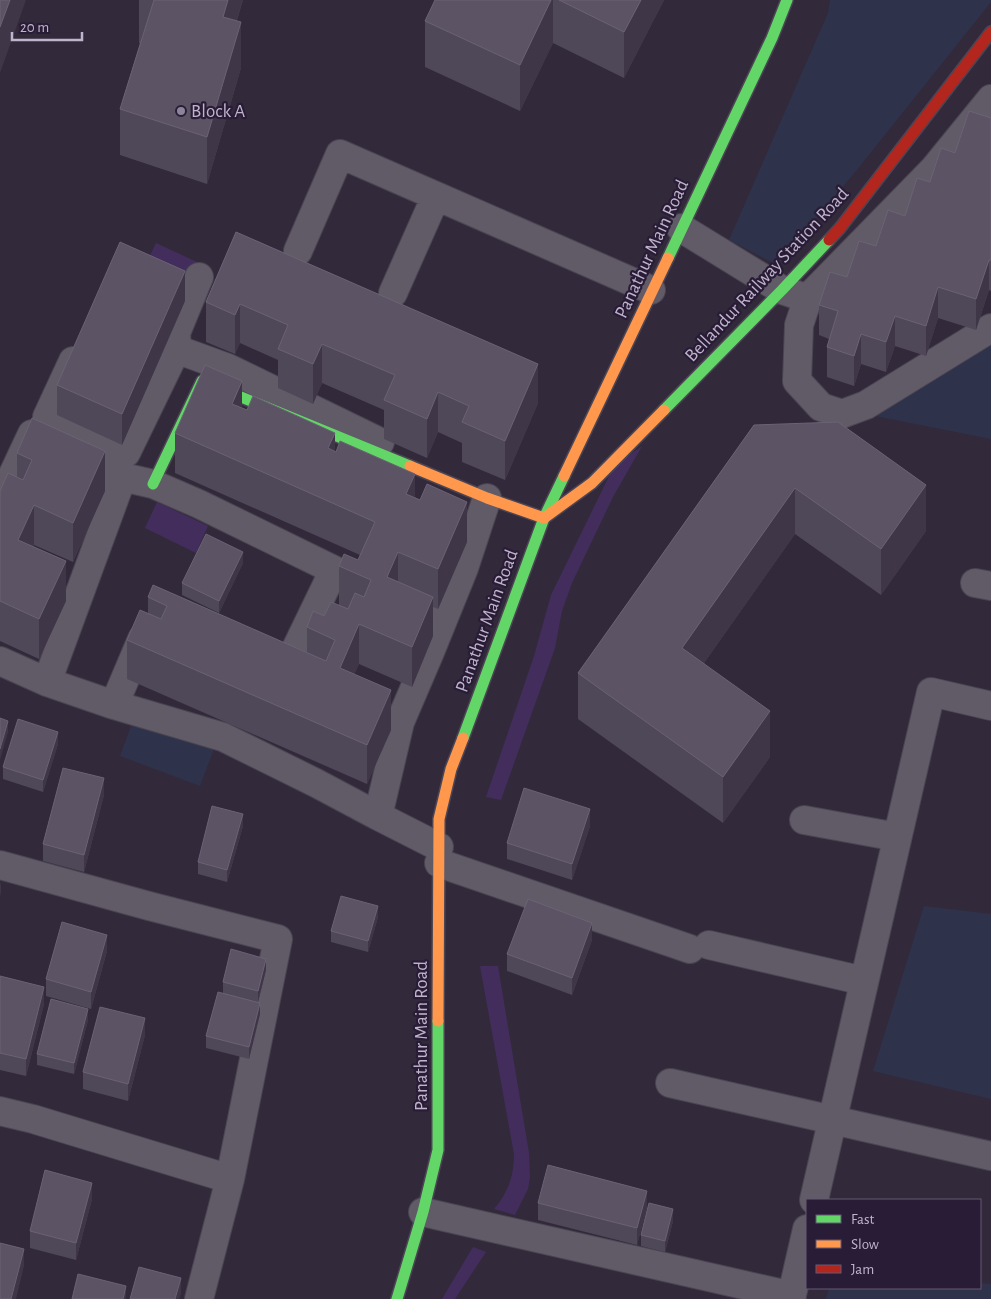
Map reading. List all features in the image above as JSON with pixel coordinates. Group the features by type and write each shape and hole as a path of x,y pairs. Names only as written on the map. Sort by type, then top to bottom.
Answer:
{"street":[{"name":"Panathur Main Road","path":"397,1299 423,1212 438,1150 439,819 451,769 547,513 772,38 787,0"},
{"name":"Bellandur Railway Station Road","path":"547,513 592,483 771,284 840,228 991,32"},
{"path":"991,99 934,169 808,298 800,324 797,381 821,407 842,414 866,405 991,328"},
{"path":"298,251 340,154 651,290"},
{"path":"393,293 436,196"},
{"path":"681,228 771,284 808,298"},
{"path":"82,339 47,417 126,453 177,348 176,333 199,277"},
{"path":"177,348 228,368 396,449 547,513"},
{"path":"153,484 202,381 487,498 547,513"},
{"path":"0,502 32,433 122,478 153,484 199,504 334,570 290,661"},
{"path":"47,682 122,478"},
{"path":"378,816 400,722 464,568 487,498"},
{"path":"114,705 150,619"},
{"path":"0,662 47,682 114,705 223,737 378,816 439,855 700,947 864,981"},
{"path":"814,1199 931,692 991,706"},
{"path":"804,820 898,838"},
{"path":"0,865 278,939 230,1179 199,1299"},
{"path":"670,1083 991,1156"},
{"path":"0,1111 70,1130 230,1179"},
{"path":"423,1212 792,1298 806,1234"}],"shaded area":[{"path":"830,0 991,0 991,2 856,171 777,265 729,240 828,13"},
{"path":"156,243 197,262 184,289 143,270"},
{"path":"991,334 991,439 850,411"},
{"path":"642,446 613,497 572,583 562,611 555,648 501,800 486,797 534,656 551,595 614,466"},
{"path":"157,502 208,526 196,553 145,528"},
{"path":"134,718 214,749 200,786 120,756"},
{"path":"924,906 991,914 991,1099 873,1071"},
{"path":"480,966 498,966 529,1153 530,1177 528,1189 515,1215 494,1209 503,1197 509,1184 513,1170 514,1154"},
{"path":"473,1247 486,1252 455,1299 442,1299"},
{"path":"981,1283 991,1284 991,1299 826,1299 829,1289 981,1289"}],"building":[{"path":"0,0 10,0 0,27"},
{"name":"Block A","path":"154,0 228,0 223,17 241,22 207,137 120,109"},
{"path":"435,0 551,0 520,65 425,21"},
{"path":"559,0 641,0 624,32"},
{"path":"969,111 991,118 991,260 989,260 976,299 938,287 926,326 895,316 886,342 861,334 854,356 827,347 838,311 819,305 830,272 847,277 859,241 876,246 888,210 905,216 917,178 930,182 941,148 955,153"},
{"path":"236,232 538,364 505,441 462,422 469,406 438,392 427,419 384,400 395,375 322,344 313,364 278,349 288,325 240,304 235,315 206,302"},
{"path":"120,242 185,271 122,414 57,385"},
{"path":"205,365 242,381 232,404 247,410 253,396 335,433 328,448 336,452 340,441 415,474 406,494 420,500 427,484 467,502 438,569 398,552 387,577 433,597 412,647 359,624 340,668 391,690 367,745 127,640 140,610 161,619 167,606 148,597 153,585 326,661 335,640 307,627 313,611 324,616 331,602 348,609 355,593 364,597 371,580 339,566 344,554 358,560 375,522 175,433"},
{"path":"32,418 105,451 73,523 34,505 18,540 66,561 39,619 0,601 0,491 8,473 23,480 32,460 17,453"},
{"path":"838,422 926,485 881,549 795,488 682,648 770,711 723,777 578,673 754,425"},
{"path":"206,534 243,552 219,601 182,583"},
{"path":"0,718 8,721 0,749"},
{"path":"18,719 58,732 43,780 3,767"},
{"path":"63,768 104,778 84,855 43,844"},
{"path":"524,788 590,809 572,864 507,843"},
{"path":"212,806 243,814 227,870 198,862"},
{"path":"341,896 378,906 368,941 331,931"},
{"path":"528,899 592,923 572,978 507,954"},
{"path":"62,922 107,935 91,992 46,979"},
{"path":"231,949 266,959 258,991 223,982"},
{"path":"0,976 44,987 26,1059 0,1053"},
{"path":"218,992 260,1003 249,1047 206,1036"},
{"path":"51,999 88,1009 74,1063 37,1054"},
{"path":"100,1007 145,1018 128,1084 83,1072"},
{"path":"548,1165 647,1191 637,1228 538,1203"},
{"path":"45,1170 92,1183 76,1243 30,1231"},
{"path":"649,1203 673,1209 665,1241 641,1235"},
{"path":"0,1243 24,1249 11,1299 0,1299"},
{"path":"139,1267 181,1278 175,1299 130,1299"},
{"path":"78,1274 126,1286 123,1299 72,1299"}],"traffic: fast":[{"path":"668,258 772,38 787,0"},
{"path":"664,410 829,240"},
{"path":"153,484 202,381 410,466"},
{"path":"463,738 544,518 564,476"},
{"path":"397,1299 423,1212 438,1150 438,1021"}],"traffic: slow":[{"path":"564,476 668,258"},
{"path":"410,466 487,498 544,518 592,483 664,410"},
{"path":"438,1021 439,819 451,769 463,738"}],"traffic: jam":[{"path":"829,240 991,32"}],"place":[{"name":"Block A","path":"181,111"}]}
